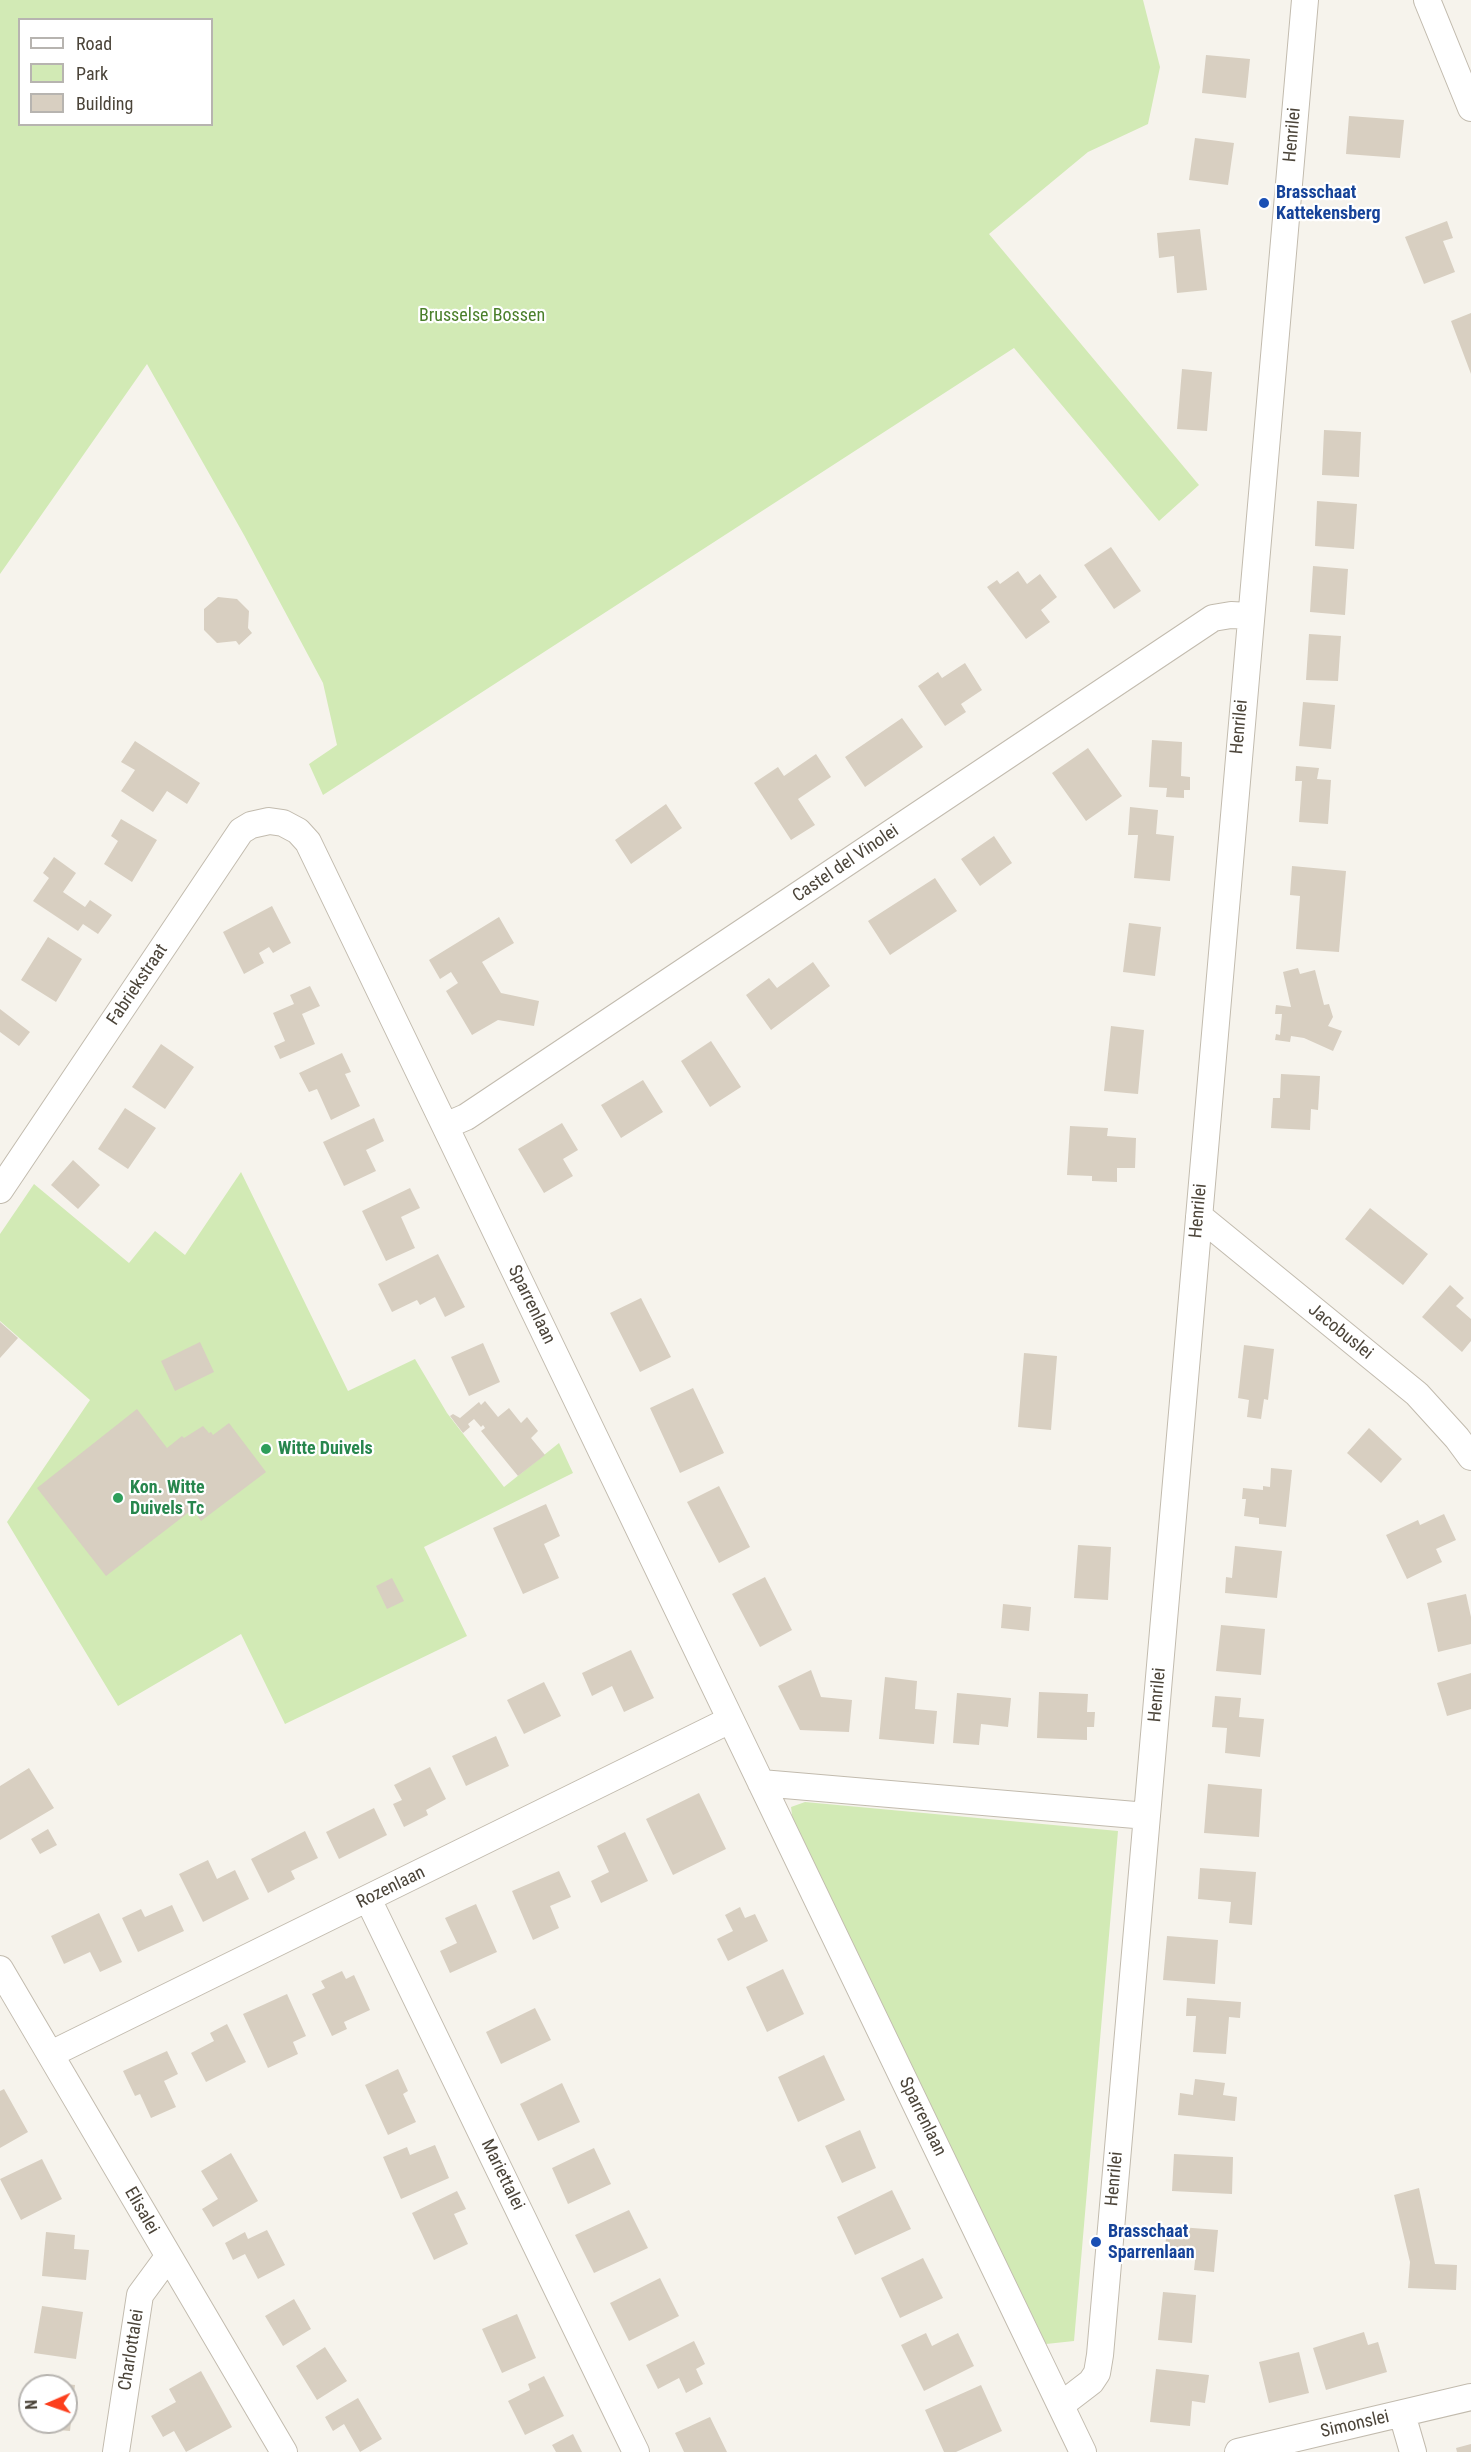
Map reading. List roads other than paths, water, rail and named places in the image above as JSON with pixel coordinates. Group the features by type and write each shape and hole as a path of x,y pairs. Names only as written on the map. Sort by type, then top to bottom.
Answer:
{"street":[{"name":"Henrilei","path":"1060,2404 1091,2382 1096,2373 1100,2355 1305,0"},
{"path":"1427,0 1471,108"},
{"name":"Castel del Vinolei","path":"445,1126 466,1117 1213,618 1231,615 1250,616"},
{"name":"Fabriekstraat","path":"0,1190 241,831 251,825 270,821 283,823 298,831"},
{"name":"Sparrenlaan","path":"298,831 308,843 1083,2452"},
{"name":"Jacobuslei","path":"1198,1216 1417,1394 1471,1457"},
{"name":"Rozenlaan","path":"51,2054 730,1720"},
{"path":"761,1783 1147,1816"},
{"name":"Mariettalei","path":"368,1899 636,2452"},
{"name":"Elisalei","path":"0,1969 284,2452"},
{"name":"Charlottalei","path":"116,2452 140,2295 168,2257"},
{"name":"Simonslei","path":"1238,2452 1471,2397"},
{"path":"1402,2414 1413,2452"}],"place":[{"name":"Brasschaat Kattekensberg","path":"1264,203"},
{"name":"Witte Duivels","path":"266,1449"},
{"name":"Kon. Witte Duivels Tc","path":"118,1498"},
{"name":"Brasschaat Sparrenlaan","path":"1096,2242"}],"park label":[{"name":"Brusselse Bossen","path":"482,316"}]}
